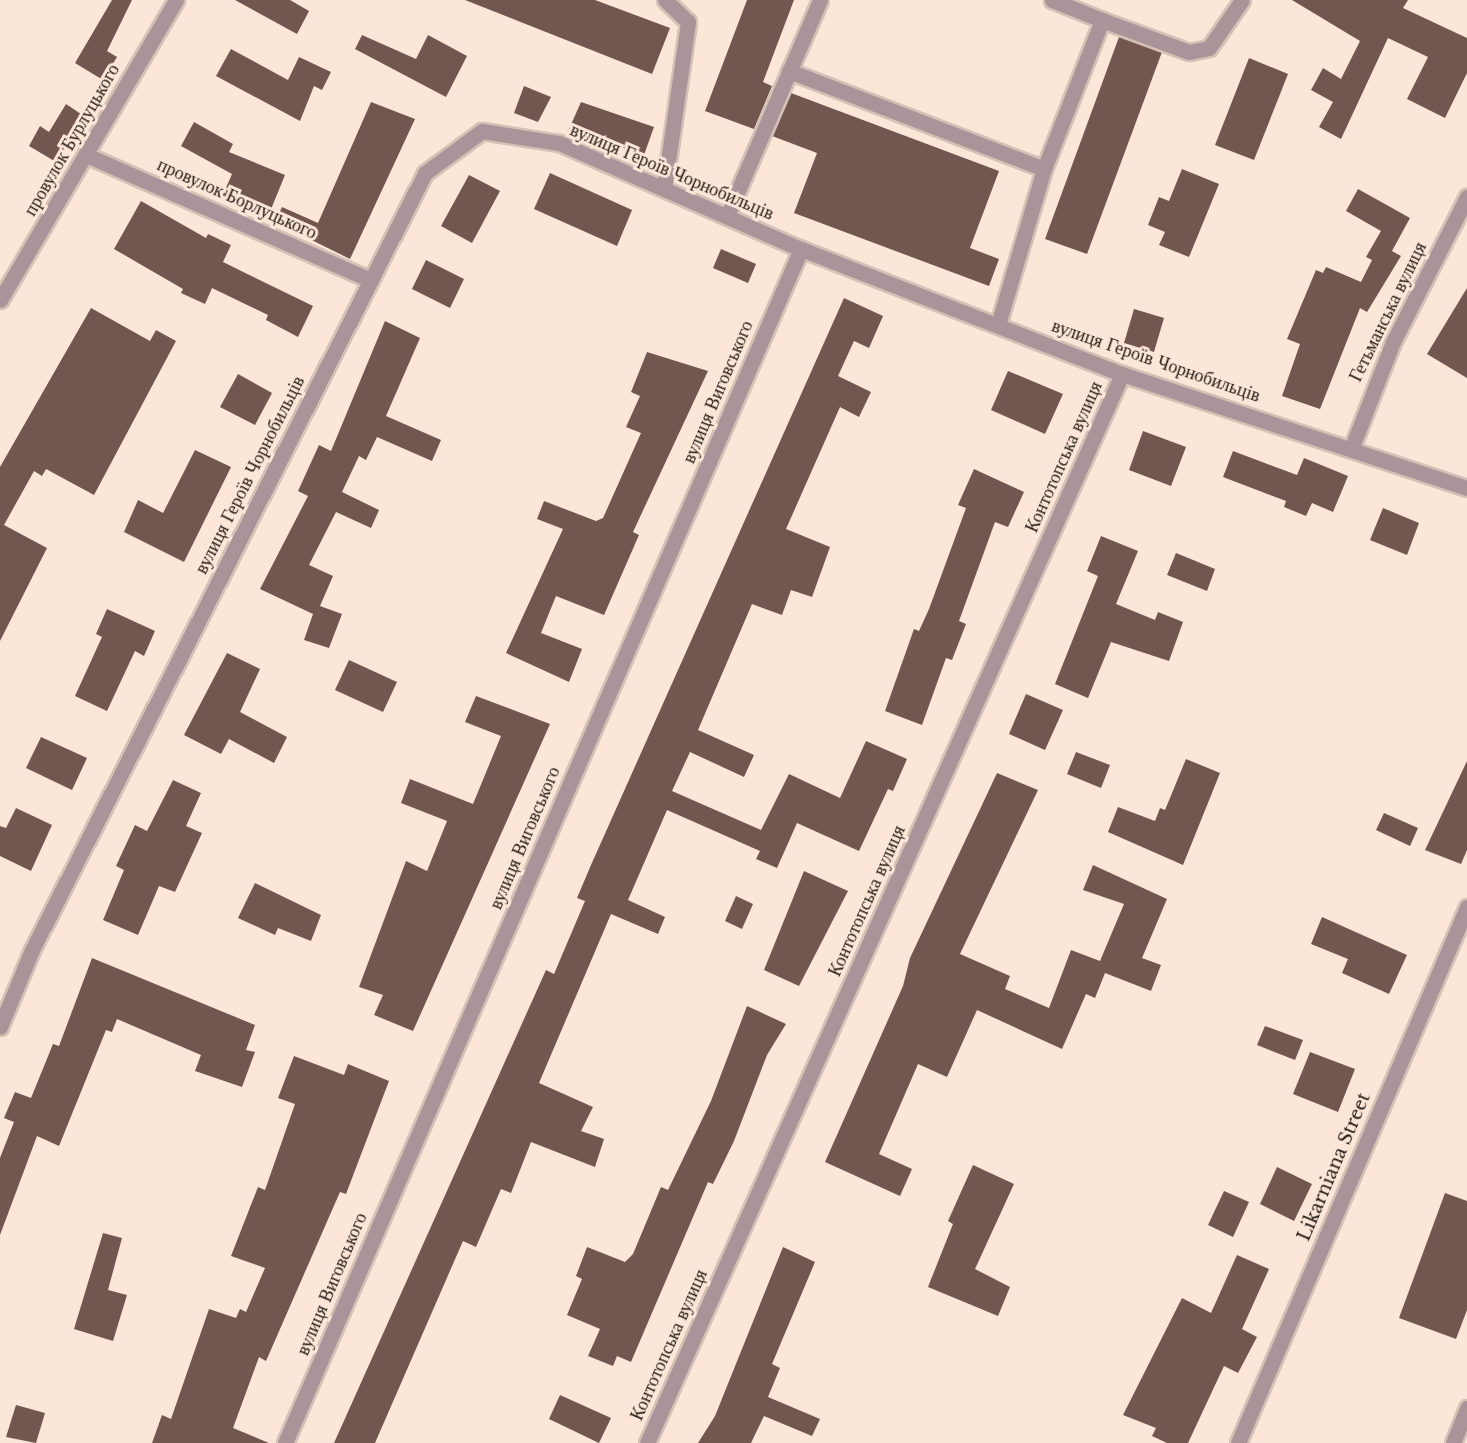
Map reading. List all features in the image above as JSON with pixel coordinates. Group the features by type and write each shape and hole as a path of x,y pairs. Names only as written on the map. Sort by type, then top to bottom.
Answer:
{"street":[{"name":"провулок Бурлуцького","path":"0,300 176,0"},
{"path":"664,189 688,22 666,0"},
{"path":"727,216 820,0"},
{"path":"1052,0 1189,52 1209,48 1242,0"},
{"path":"998,325 1044,169 1102,20"},
{"path":"789,71 1044,169"},
{"name":"вулиця Героїв Чорнобильців","path":"0,1027 32,950 425,173 482,131 559,143 801,249 1122,374 1352,447 1467,488"},
{"name":"провулок Борлуцького","path":"86,155 371,280"},
{"name":"Гетьманська вулиця","path":"1352,447 1393,342 1467,197"},
{"name":"вулиця Виговського","path":"285,1443 801,249"},
{"name":"Контотопська вулиця","path":"647,1443 1122,374"},
{"name":"Likarniana Street","path":"1238,1443 1467,907"},
{"path":"1453,1443 1467,1408"}],"building":[{"path":"112,0 132,0 107,51 117,57 103,80 75,63"},
{"path":"235,0 290,0 309,11 297,34"},
{"path":"465,0 595,0 670,28 652,74"},
{"path":"747,0 794,0 763,82 772,86 754,129 705,111"},
{"path":"1292,0 1408,0 1403,8 1467,38 1467,73 1445,118 1407,99 1428,57 1388,38 1341,139 1319,127 1333,102 1311,90 1323,68 1341,79 1360,41"},
{"path":"362,35 416,59 428,35 467,56 446,97 355,49"},
{"path":"1119,37 1162,52 1087,254 1045,239"},
{"path":"231,49 288,80 299,57 331,72 322,90 314,86 300,121 216,76"},
{"path":"1249,58 1288,74 1254,160 1215,145"},
{"path":"524,86 551,97 538,122 514,113"},
{"path":"791,93 999,171 970,248 999,259 989,286 794,213 817,153 772,136"},
{"path":"371,102 415,119 350,259 275,222 282,207 318,223"},
{"path":"581,102 654,127 644,155 569,129"},
{"path":"66,104 84,116 56,162 29,146 40,126 49,132"},
{"path":"194,122 233,144 229,152 285,175 267,219 221,199 232,174 181,146"},
{"path":"1182,169 1219,184 1189,257 1159,245 1165,232 1148,225 1159,197 1169,201"},
{"path":"550,173 632,210 617,246 534,209"},
{"path":"469,175 500,191 472,243 441,226"},
{"path":"1358,189 1410,218 1392,251 1401,256 1367,312 1360,308 1320,409 1282,396 1300,344 1287,339 1316,270 1323,273 1326,267 1361,282 1372,260 1366,257 1381,231 1346,211"},
{"path":"141,201 206,238 208,234 231,245 223,262 313,306 298,337 266,320 268,315 212,288 205,304 181,293 183,289 114,249"},
{"path":"721,249 756,264 748,283 713,268"},
{"path":"426,260 464,279 450,308 412,289"},
{"path":"1467,288 1467,378 1427,354"},
{"path":"844,298 883,316 869,348 854,341 838,376 871,392 859,417 840,407 786,529 830,547 812,597 791,590 782,615 752,604 698,730 754,755 744,777 690,752 672,791 761,830 789,774 840,798 866,741 907,759 893,791 888,789 859,851 797,823 777,868 756,859 760,851 667,810 628,900 665,917 658,934 611,914 539,1083 593,1107 581,1131 604,1139 595,1167 531,1142 511,1193 501,1189 476,1247 463,1241 375,1443 334,1443 546,970 554,974 585,901 577,898 591,865"},
{"path":"91,308 150,341 156,330 176,341 94,495 46,469 42,476 34,471 4,525 47,548 0,641 0,467"},
{"path":"1134,309 1164,318 1154,352 1124,343"},
{"path":"385,321 420,338 386,416 441,440 432,461 377,437 366,460 359,456 342,492 379,510 371,528 336,512 309,565 333,576 320,606 342,614 329,648 304,640 313,614 260,589 308,496 298,491 319,445 331,451"},
{"path":"647,352 708,371 633,532 639,535 604,615 556,596 541,633 582,649 569,682 506,653 563,529 537,519 544,501 596,521 603,518 641,433 626,427 640,396 631,392"},
{"path":"1008,371 1063,394 1045,434 991,410"},
{"path":"238,374 272,393 255,425 220,407"},
{"path":"1143,431 1186,447 1171,486 1129,470"},
{"path":"195,450 231,467 184,562 124,532 138,500 163,513"},
{"path":"1233,451 1297,475 1304,458 1348,476 1333,512 1312,503 1306,516 1284,507 1286,501 1223,477"},
{"path":"974,469 1024,492 1008,527 995,522 959,621 966,624 952,660 946,658 922,725 885,711 914,629 919,631 929,609 966,508 958,505"},
{"path":"1383,508 1419,523 1407,555 1370,540"},
{"path":"1101,536 1138,551 1116,604 1155,620 1158,612 1183,622 1169,661 1111,642 1088,698 1055,684 1098,576 1087,571"},
{"path":"1176,553 1215,569 1207,591 1167,575"},
{"path":"107,609 155,631 144,656 135,651 107,711 75,696 102,637 96,634"},
{"path":"227,653 260,669 240,712 287,737 274,763 229,739 221,754 184,735"},
{"path":"349,660 397,682 383,712 335,690"},
{"path":"1026,694 1063,710 1045,750 1009,734"},
{"path":"476,696 550,724 413,1031 374,1015 383,995 359,987 406,861 427,871 447,821 401,803 410,779 473,804 501,736 465,722"},
{"path":"41,737 87,758 72,790 26,768"},
{"path":"1076,752 1110,765 1101,788 1067,774"},
{"path":"1186,759 1220,773 1183,865 1108,832 1118,807 1155,821 1160,808 1165,810"},
{"path":"1467,761 1467,850 1461,864 1425,850"},
{"path":"997,773 1038,790 960,954 1010,976 1005,989 1049,1008 1071,950 1100,961 1124,904 1083,890 1093,865 1167,899 1142,958 1161,965 1151,991 1105,973 1095,998 1086,994 1062,1049 977,1010 947,1077 918,1064 879,1154 912,1169 900,1196 825,1162 903,986 910,958"},
{"path":"173,780 201,793 186,826 202,833 175,892 159,886 138,935 103,920 124,870 116,866 135,825 147,831"},
{"path":"16,808 52,825 31,871 0,856 0,826 6,828"},
{"path":"1384,813 1418,828 1410,846 1376,830"},
{"path":"804,871 848,891 799,986 764,970"},
{"path":"255,883 321,915 311,941 278,928 275,935 238,918"},
{"path":"736,896 753,904 742,929 725,921"},
{"path":"1322,917 1407,955 1389,994 1342,973 1348,959 1311,944"},
{"path":"92,958 255,1025 246,1050 255,1052 242,1087 195,1071 201,1055 117,1019 112,1032 106,1030 59,1146 37,1136 0,1235 0,1158 14,1122 4,1118 15,1092 31,1098 53,1044 59,1046"},
{"path":"747,1006 786,1024 767,1055 734,1141 713,1184 708,1182 631,1362 617,1356 613,1366 588,1356 600,1329 567,1315 582,1279 576,1276 587,1247 625,1262 633,1254 661,1187 668,1190 711,1101"},
{"path":"1265,1026 1303,1040 1295,1060 1257,1045"},
{"path":"1310,1052 1355,1069 1338,1112 1293,1094"},
{"path":"294,1056 344,1075 348,1064 389,1081 346,1194 340,1192 266,1361 259,1357 233,1428 269,1443 152,1443 162,1415 171,1419 209,1309 236,1318 240,1309 246,1312 265,1268 231,1256 258,1187 265,1190 295,1104 278,1098"},
{"path":"973,1165 1014,1184 975,1269 1010,1287 998,1316 928,1287 953,1224 948,1221"},
{"path":"1277,1167 1312,1184 1294,1221 1260,1204"},
{"path":"1224,1191 1249,1202 1233,1237 1208,1225"},
{"path":"1445,1193 1467,1201 1467,1310 1456,1339 1399,1318"},
{"path":"103,1233 122,1238 108,1290 127,1295 113,1341 74,1329"},
{"path":"783,1247 815,1262 772,1364 780,1368 768,1397 820,1419 812,1436 764,1416 751,1443 698,1443 715,1416"},
{"path":"1237,1255 1269,1269 1242,1329 1257,1337 1238,1373 1224,1366 1188,1443 1167,1443 1152,1436 1156,1428 1123,1415 1182,1298 1211,1313"},
{"path":"560,1395 611,1418 599,1443 549,1419"},
{"path":"16,1405 45,1413 36,1443 6,1437"}]}
